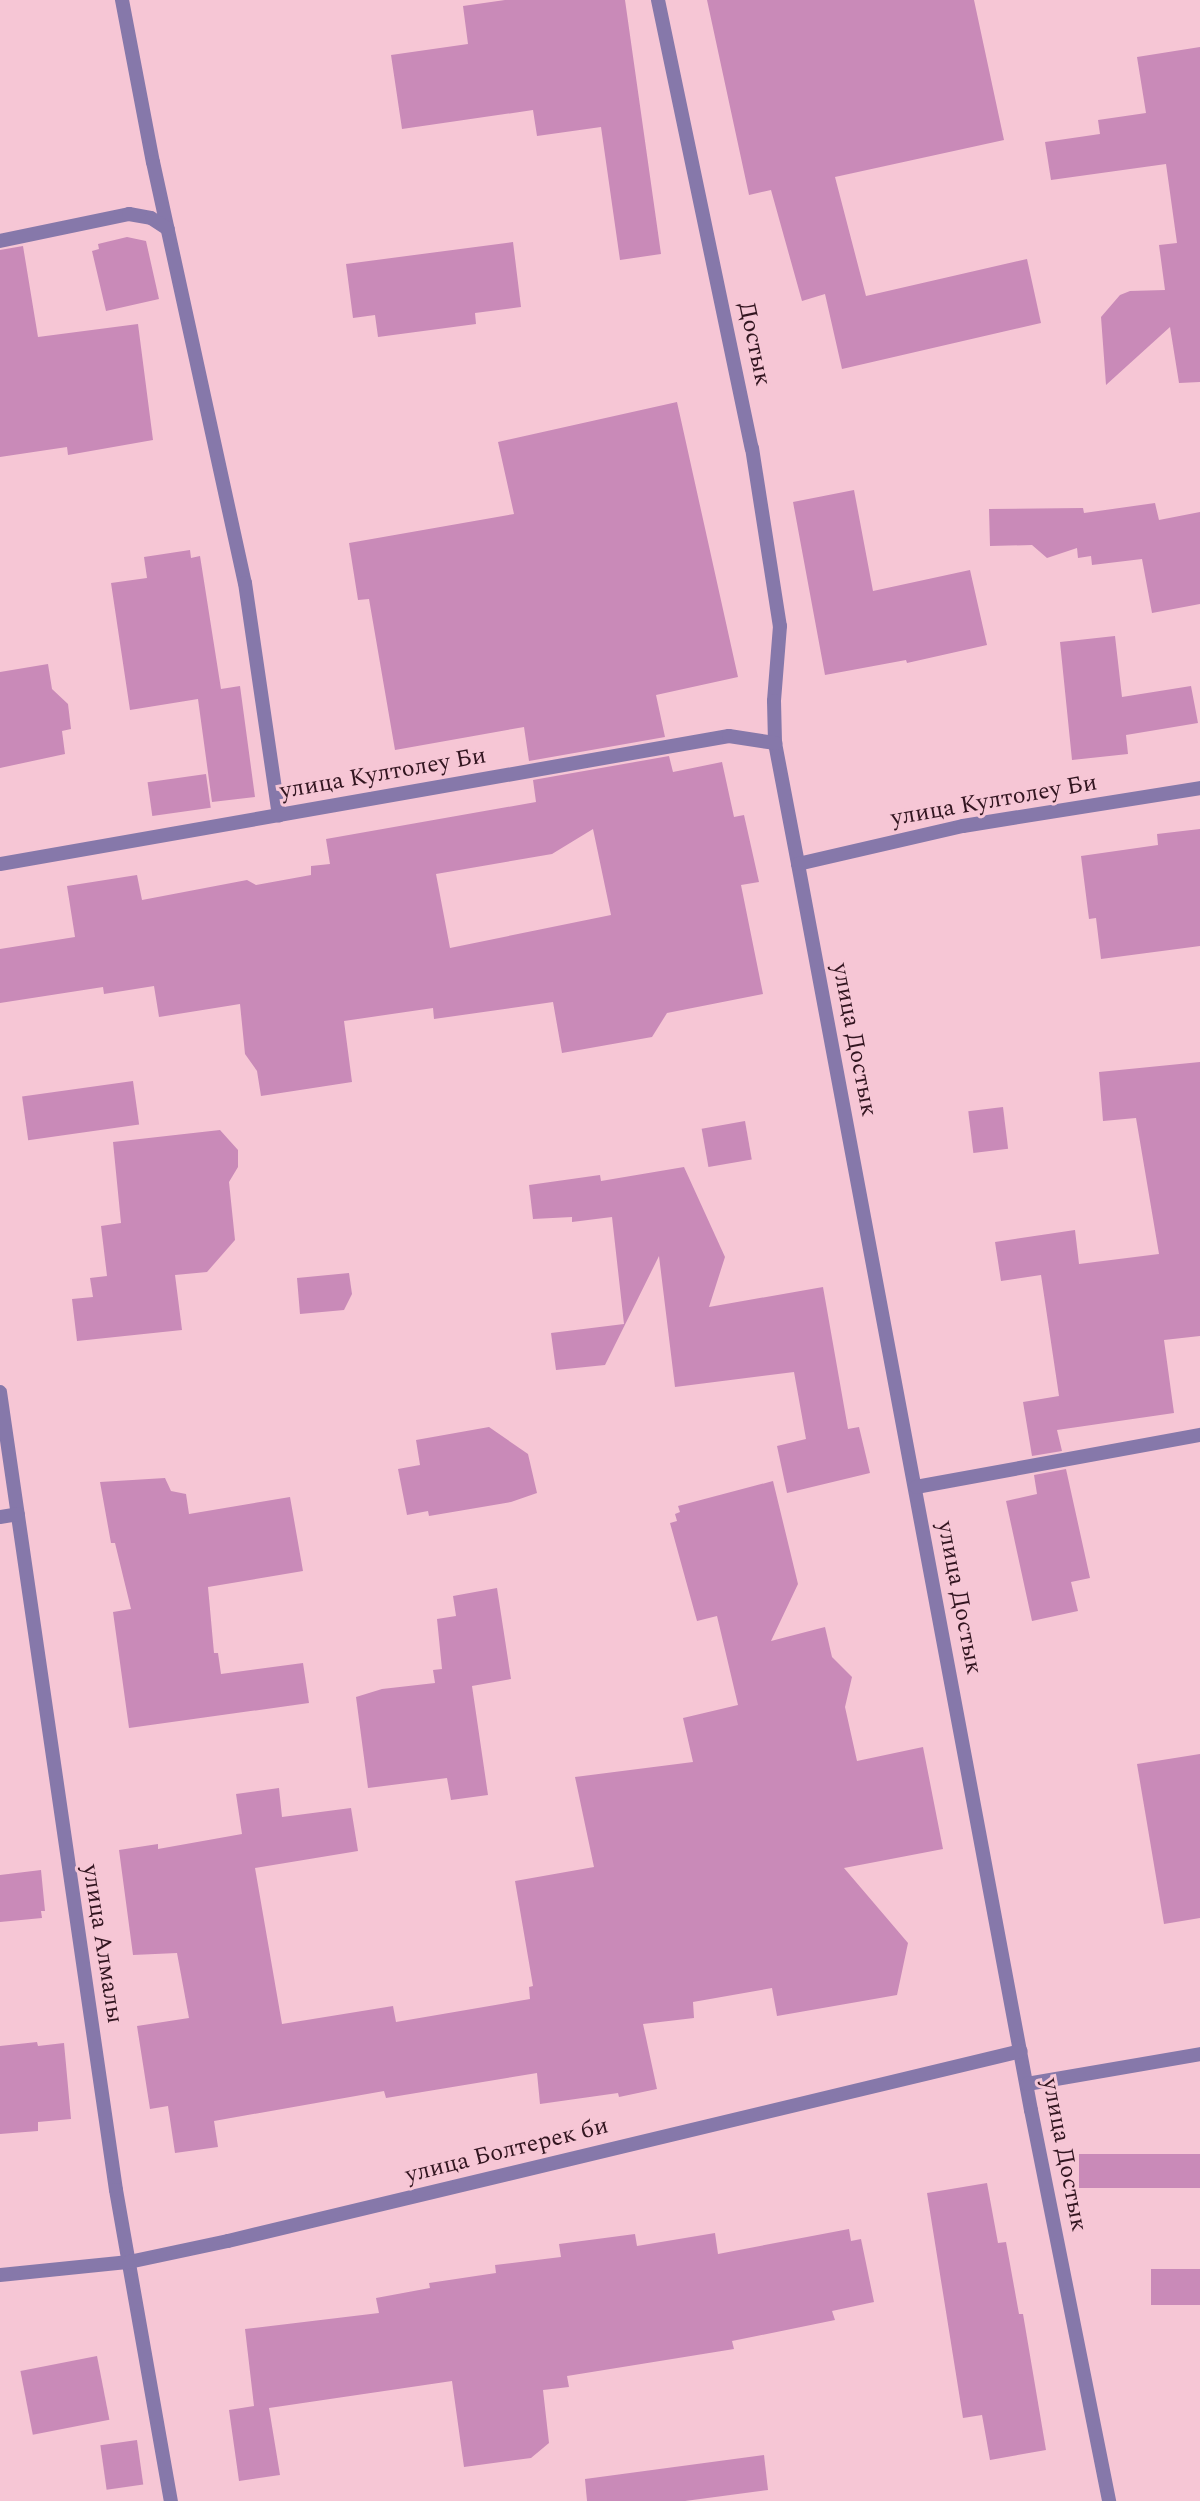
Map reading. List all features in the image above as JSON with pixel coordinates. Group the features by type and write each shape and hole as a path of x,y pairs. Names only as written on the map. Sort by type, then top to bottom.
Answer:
{"street":[{"path":"122,0 168,229 245,583 279,816"},
{"name":"Достык","path":"658,0 752,448 780,626 775,701"},
{"path":"0,241 129,214 151,218 168,229"},
{"name":"улица Достык","path":"775,701 775,743 1027,2084 1109,2501"},
{"name":"улица Култолеу Би","path":"0,864 729,736 775,743"},
{"name":"улица Култолеу Би","path":"798,864 963,826 1200,788"},
{"name":"улица Алмалы","path":"0,1392 66,1864 129,2262 171,2501"},
{"path":"916,1487 1200,1435"},
{"path":"0,1517 18,1514"},
{"name":"улица Болтерек би","path":"0,2275 129,2262 491,2180 1021,2051"},
{"path":"1027,2084 1200,2054"}],"building":[{"path":"505,0 625,0 661,254 620,260 601,127 537,136 533,110 402,129 391,55 468,44 463,6"},
{"path":"707,0 974,0 1004,140 835,177 866,296 1027,259 1041,323 842,369 825,294 802,301 771,190 749,195"},
{"path":"1200,47 1200,382 1179,383 1170,327 1106,385 1101,317 1120,295 1130,291 1165,290 1159,245 1177,243 1166,164 1051,180 1045,142 1100,134 1098,120 1146,113 1137,57"},
{"path":"127,237 146,241 159,299 106,311 92,251 99,249 98,244"},
{"path":"513,242 521,307 475,313 476,324 378,337 375,315 353,318 346,264"},
{"path":"23,246 38,337 138,324 153,440 68,455 67,447 0,457 0,250"},
{"path":"677,402 738,677 656,695 665,737 529,761 524,727 395,750 369,599 358,600 349,543 514,514 498,442"},
{"path":"854,490 873,591 970,570 987,645 907,663 906,660 825,675 793,502"},
{"path":"1155,503 1159,520 1200,512 1200,604 1152,613 1142,559 1092,565 1091,556 1078,558 1077,548 1047,558 1032,545 990,546 989,509 1083,508 1084,513"},
{"path":"190,550 191,558 200,556 221,689 240,686 255,797 212,802 198,699 130,710 111,583 147,578 144,557"},
{"path":"1115,636 1122,697 1191,686 1198,723 1126,735 1128,754 1072,760 1060,642"},
{"path":"48,664 52,689 68,704 71,729 62,731 65,754 0,768 0,672"},
{"path":"669,756 673,772 722,762 734,817 744,815 759,882 741,885 763,994 667,1013 652,1037 562,1053 553,1002 434,1019 433,1008 344,1021 352,1082 261,1096 257,1071 245,1054 240,1004 159,1017 154,986 104,994 103,987 0,1003 0,949 75,937 67,886 137,875 142,900 247,880 256,885 311,875 311,866 330,864 326,839 536,802 533,780","holes":["593,829 611,915 450,948 436,874 552,854"]},
{"path":"206,774 211,808 152,816 148,782"},
{"path":"1200,829 1200,946 1101,959 1096,918 1089,919 1081,856 1158,845 1157,834"},
{"path":"1200,1062 1200,1336 1164,1340 1174,1413 1057,1430 1062,1451 1032,1456 1023,1402 1059,1396 1041,1275 1001,1281 995,1242 1075,1230 1079,1264 1159,1254 1136,1118 1103,1121 1099,1072"},
{"path":"133,1081 139,1125 28,1140 22,1097"},
{"path":"1003,1107 1008,1149 973,1153 968,1111"},
{"path":"745,1121 752,1159 708,1167 702,1129"},
{"path":"220,1130 238,1150 238,1167 229,1182 235,1240 207,1272 175,1275 182,1330 77,1341 72,1299 93,1297 90,1278 107,1276 101,1226 121,1223 113,1142"},
{"path":"684,1167 725,1257 709,1307 823,1287 848,1429 859,1427 870,1473 787,1493 777,1446 806,1439 794,1372 675,1387 659,1256 605,1365 556,1370 551,1333 624,1324 612,1217 572,1222 572,1217 533,1219 529,1185 600,1175 601,1181"},
{"path":"349,1273 352,1294 344,1310 300,1314 297,1278"},
{"path":"489,1427 528,1454 537,1493 511,1502 429,1516 428,1511 407,1515 398,1469 420,1465 416,1440"},
{"path":"1066,1469 1090,1578 1071,1582 1078,1611 1032,1621 1006,1501 1037,1494 1034,1475"},
{"path":"165,1478 171,1491 186,1494 189,1514 290,1497 303,1571 208,1587 214,1653 218,1653 221,1674 303,1663 309,1703 129,1728 113,1612 131,1609 115,1543 111,1543 100,1482"},
{"path":"773,1481 798,1584 771,1641 825,1627 832,1657 852,1677 845,1707 857,1761 923,1747 943,1849 844,1868 908,1943 897,1995 777,2016 772,1988 693,2002 694,2018 643,2024 657,2089 619,2097 618,2093 540,2104 537,2073 386,2098 384,2091 214,2121 218,2147 175,2153 168,2106 150,2109 137,2026 189,2018 177,1953 133,1955 119,1850 158,1844 158,1849 242,1834 236,1794 279,1788 282,1817 351,1808 358,1851 255,1868 282,2024 393,2006 396,2022 530,1999 529,1987 533,1986 515,1881 594,1867 575,1777 693,1762 683,1718 738,1705 717,1616 697,1621 670,1523 677,1521 675,1514 680,1512 678,1506"},
{"path":"497,1588 511,1679 472,1686 488,1795 451,1800 447,1778 368,1788 356,1697 382,1689 435,1683 433,1670 442,1669 437,1619 456,1616 453,1596"},
{"path":"1200,1754 1200,1918 1164,1924 1137,1764"},
{"path":"41,1870 45,1911 41,1911 42,1918 0,1922 0,1875"},
{"path":"37,2042 38,2046 64,2043 71,2119 38,2122 38,2131 0,2134 0,2046"},
{"path":"1079,2154 1200,2154 1200,2188 1079,2188"},
{"path":"987,2183 998,2243 1006,2242 1019,2314 1023,2314 1046,2450 990,2460 982,2415 963,2418 927,2193"},
{"path":"849,2229 851,2241 861,2239 874,2302 832,2311 835,2320 732,2341 734,2349 567,2376 569,2387 543,2390 549,2443 531,2458 464,2467 452,2381 269,2408 280,2475 239,2481 229,2410 254,2406 245,2329 379,2313 376,2298 430,2288 429,2283 496,2273 495,2265 561,2257 559,2244 635,2234 637,2246 715,2233 718,2254"},
{"path":"1151,2269 1200,2269 1200,2305 1151,2305"},
{"path":"97,2356 109,2420 33,2435 20,2371"},
{"path":"137,2440 143,2485 107,2490 100,2445"},
{"path":"764,2455 768,2490 685,2501 587,2501 585,2479"}]}
